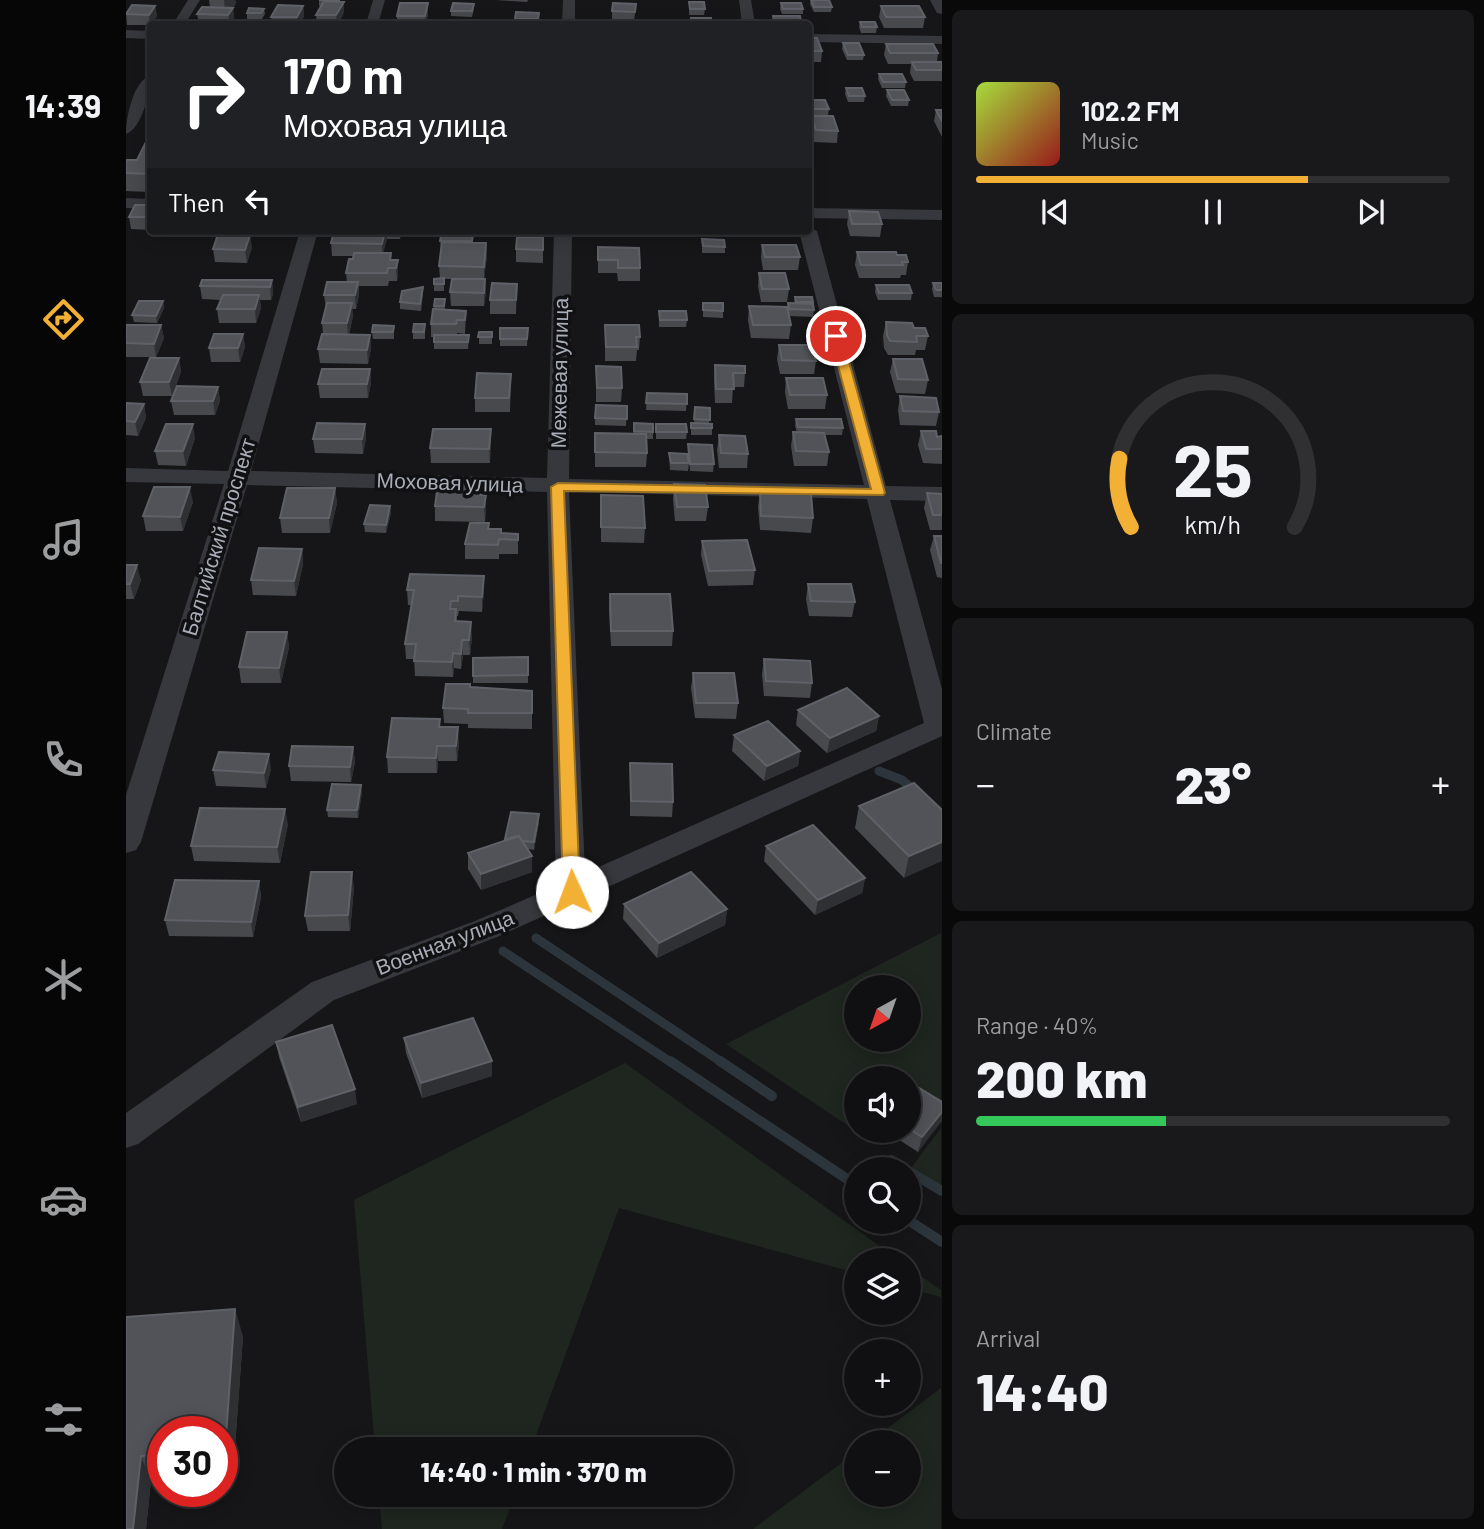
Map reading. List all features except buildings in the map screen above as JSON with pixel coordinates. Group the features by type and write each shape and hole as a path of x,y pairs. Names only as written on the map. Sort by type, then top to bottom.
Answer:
{"street":[{"path":"181,21 194,0"},
{"path":"373,21 379,0"},
{"path":"569,0 569,21"},
{"path":"745,0 748,21"},
{"path":"936,0 942,10"},
{"path":"126,34 147,35"},
{"path":"812,38 942,40"},
{"path":"126,129 147,86"},
{"path":"126,203 147,204"},
{"path":"812,213 942,215"},
{"name":"Балтийский проспект","path":"126,842 308,235"},
{"name":"Межевая улица","path":"563,235 558,487 572,892"},
{"path":"809,235 940,726"},
{"name":"Моховая улица","path":"126,474 238,475 558,487 942,494"},
{"name":"Военная улица","path":"126,1133 323,991 486,929 940,726"}],"shaded area":[{"path":"941,933 941,1115 921,1103 921,1066 844,1066 844,1123 726,1044 844,983 844,1052 921,1052 921,975 860,975"},
{"path":"625,1063 844,1220 844,1234 863,1234 882,1248 844,1248 844,1270 619,1208 535,1437 374,1437 354,1200"},
{"path":"941,1128 941,1186 921,1174 919,1157"},
{"path":"921,1276 941,1290 941,1297 921,1292"},
{"path":"941,1388 941,1529 753,1529 844,1461 844,1507 921,1507 921,1430 885,1430 904,1416 921,1416 921,1403"},
{"path":"380,1507 510,1507 502,1529 382,1529"}],"waterway":[{"path":"879,771 902,780 916,792"},
{"path":"536,938 723,1063"},
{"path":"503,951 672,1063"},
{"path":"670,1061 844,1177"},
{"path":"720,1061 772,1096"},
{"path":"921,1179 942,1191"},
{"path":"921,1228 942,1242"}],"route":[{"path":"572,892 558,487 878,493 836,336"}]}
